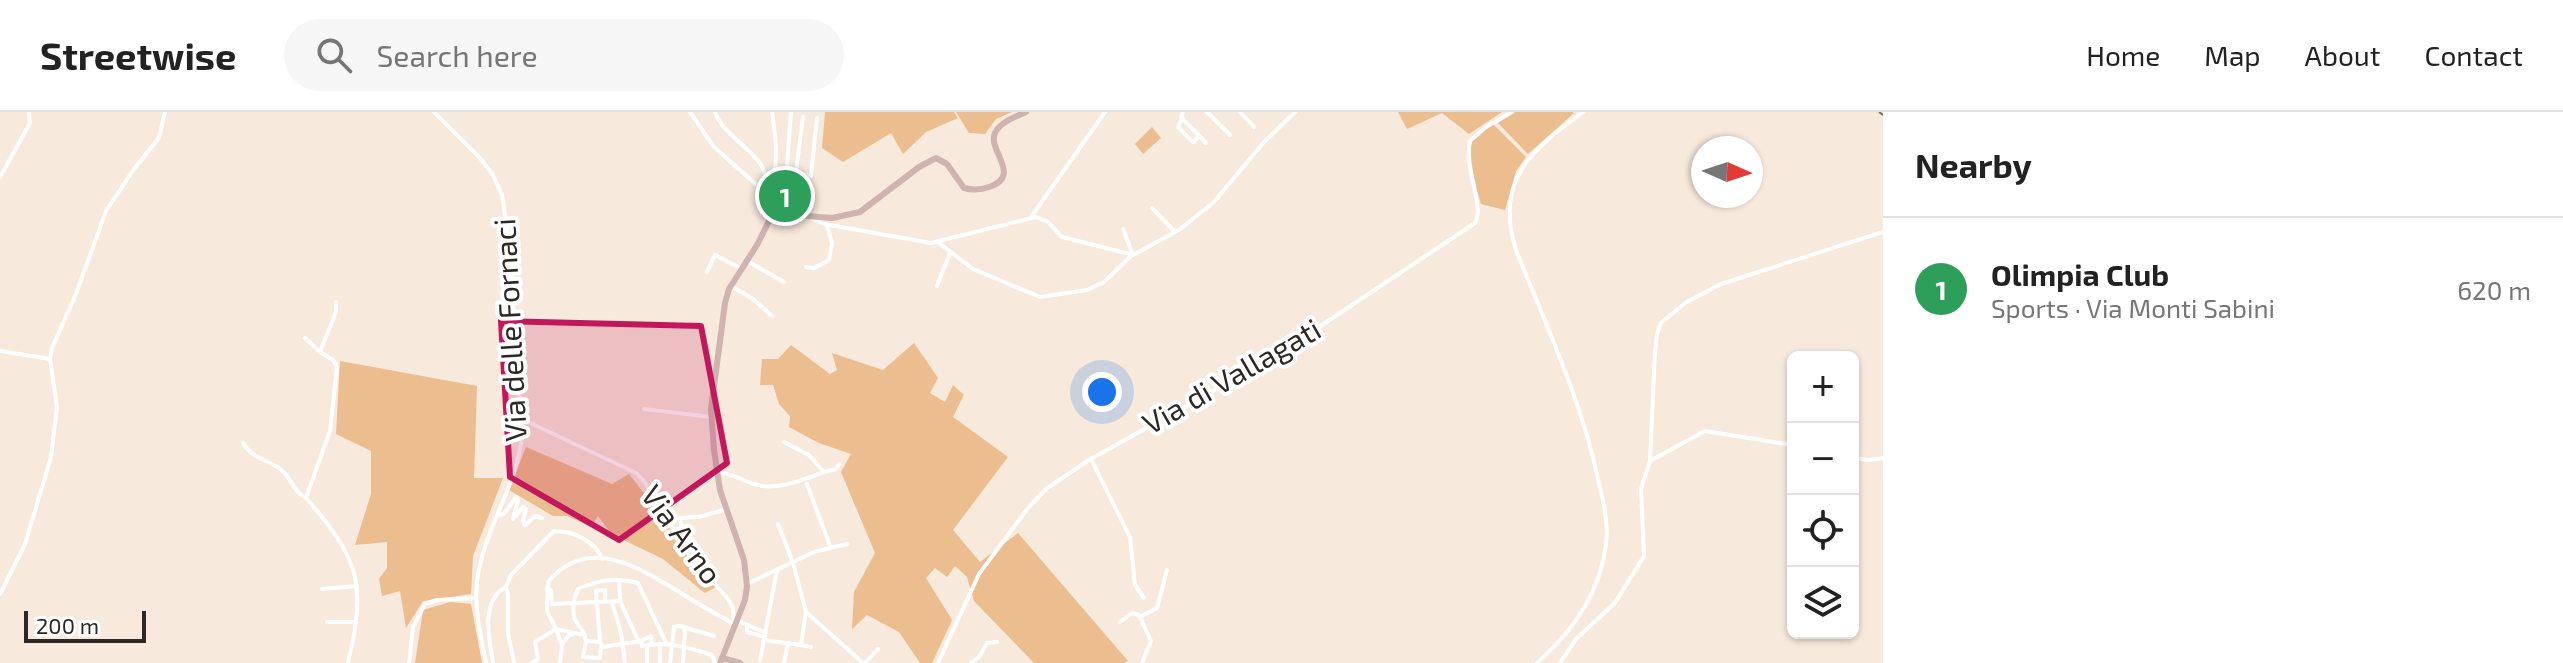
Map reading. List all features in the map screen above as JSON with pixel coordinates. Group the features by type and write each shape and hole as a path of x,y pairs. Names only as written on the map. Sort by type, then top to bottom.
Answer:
{"main road":[{"path":"740,663 717,662 745,600 747,584 745,565 717,472 711,417 725,303 731,286 770,219 780,214 832,218 860,212 919,167 936,158 944,160 960,185 967,189 986,188 1000,180 1003,165 993,136 1004,123 1026,112"}],"street":[{"path":"0,177 30,123 29,112"},
{"path":"0,594 25,544 51,457 57,407 50,359 53,345 74,300 105,214 159,138 165,112"},
{"name":"Via delle Fornaci","path":"434,112 484,161 502,195 508,234 522,419 520,450 479,569 476,598 486,663"},
{"path":"690,112 714,147 757,185 768,202"},
{"path":"715,112 719,122 758,160 772,184"},
{"path":"770,219 768,202 776,139 772,112"},
{"path":"787,163 791,112"},
{"path":"1031,217 1105,112"},
{"path":"1207,112 1230,135"},
{"path":"1240,112 1254,127"},
{"path":"938,242 977,271 1032,296 1087,290 1104,282 1132,255 1175,232 1214,202 1264,142 1295,112"},
{"name":"Via di Vallagati","path":"938,663 970,589 1039,495 1091,459 1274,357 1474,224 1479,210 1468,166 1470,141 1486,127 1512,112"},
{"path":"1537,663 1562,640 1583,611 1606,549 1606,528 1587,433 1565,366 1516,250 1510,229 1509,208 1515,180 1527,160 1583,112"},
{"path":"1182,115 1206,143"},
{"path":"1182,115 1178,127 1193,142 1200,136"},
{"path":"796,172 803,117"},
{"path":"775,158 787,163 796,172 811,176 817,118"},
{"path":"775,165 787,163"},
{"path":"788,214 803,175"},
{"path":"1152,208 1175,232"},
{"path":"806,215 827,225 915,242 938,242 1031,217 1048,222 1057,234 1072,241 1132,255"},
{"path":"806,267 814,268 829,260 832,243 827,225"},
{"path":"1123,229 1132,255"},
{"path":"1560,663 1582,633 1613,605 1643,559 1645,539 1641,489 1650,461 1656,336 1660,325 1689,300 1721,284 1883,232"},
{"path":"937,286 950,253"},
{"path":"707,272 715,255 742,269"},
{"path":"747,261 784,282"},
{"path":"731,286 753,299 772,316"},
{"path":"320,352 336,312 336,302"},
{"path":"305,338 336,364 330,433 306,498"},
{"path":"0,351 50,359"},
{"path":"644,409 711,417"},
{"name":"Via Arno","path":"522,419 636,473 688,553 728,599 735,622"},
{"path":"1650,461 1703,431 1787,444"},
{"path":"784,442 809,455 824,472"},
{"path":"243,443 252,455 282,470 292,488 306,498 329,524 347,552 357,586 356,622 348,663"},
{"path":"1859,459 1883,458"},
{"path":"1091,459 1130,537 1135,588 1144,598"},
{"path":"717,472 728,473 758,486 778,485 836,469 839,464"},
{"path":"807,484 830,546"},
{"path":"497,515 504,514 516,497 513,519 522,507 526,509 524,524 535,516 542,518"},
{"path":"688,543 679,518 699,517 727,509"},
{"path":"778,524 793,563 806,612 801,645"},
{"path":"514,663 508,633 506,587 511,575 554,531 594,543 602,559"},
{"path":"747,584 830,546 847,544"},
{"path":"560,663 562,645 547,611 548,582 559,570 582,560 627,562 765,637 811,647"},
{"path":"760,660 777,570"},
{"path":"1120,622 1132,613 1157,608 1167,570"},
{"path":"594,582 600,660 581,660 586,641 574,618 578,589 594,582 607,579 638,583 666,643 670,663"},
{"path":"619,581 620,601 642,646 666,643 685,646 712,655 717,662"},
{"path":"322,589 357,586"},
{"path":"493,663 487,624 491,606 501,589 506,587"},
{"path":"547,589 551,590 552,604 620,601"},
{"path":"596,591 605,590 605,601"},
{"path":"409,663 416,617 425,604 437,600 476,598"},
{"path":"612,602 625,663"},
{"path":"806,612 864,663 878,649"},
{"path":"1138,614 1150,633 1151,641 1142,663"},
{"path":"327,622 356,622"},
{"path":"660,663 674,627 714,636"},
{"path":"532,663 538,659 535,642 556,629 585,635"},
{"path":"683,663 685,629"},
{"path":"562,645 568,636 576,633"},
{"path":"586,641 623,645 651,636 647,663"},
{"path":"971,663 979,658 987,643 997,642"},
{"path":"784,663 788,644"}],"highlighted area":[{"path":"501,321 701,326 727,463 619,540 510,477"}],"shaded area":[{"path":"825,112 954,112 958,118 926,132 903,154 891,133 843,162 822,148"},
{"path":"956,112 1012,112 996,119 985,134 969,133"},
{"path":"1398,112 1502,112 1469,134 1442,113 1407,129"},
{"path":"1514,112 1574,113 1528,154 1498,123"},
{"path":"1493,124 1526,157 1516,171 1505,210 1481,204 1470,159 1472,142"},
{"path":"1152,127 1161,138 1143,154 1135,144"},
{"path":"914,343 938,378 930,393 945,402 953,385 964,395 953,417 1008,457 953,530 980,562 1018,533 1128,661 1034,663 974,601 967,577 955,566 947,577 935,568 926,578 952,620 932,663 920,663 899,632 867,615 852,629 854,592 875,553 841,472 851,454 819,443 789,427 790,416 779,404 773,385 760,385 762,359 778,359 791,345 830,374 837,370 832,353 883,370"},
{"path":"340,361 477,386 474,478 503,478 473,556 471,594 423,601 406,628 400,591 382,596 379,579 387,568 387,542 355,545 371,494 371,451 336,434"},
{"path":"526,447 612,484 629,474 716,587 705,593 663,559 611,534 598,516 591,527 567,516 553,516 509,490"},
{"path":"450,602 471,604 482,663 415,663 423,610"}],"railway":[{"path":"1879,112 1883,115"}],"place":[{"name":"Olimpia Club","path":"785,196"}]}
